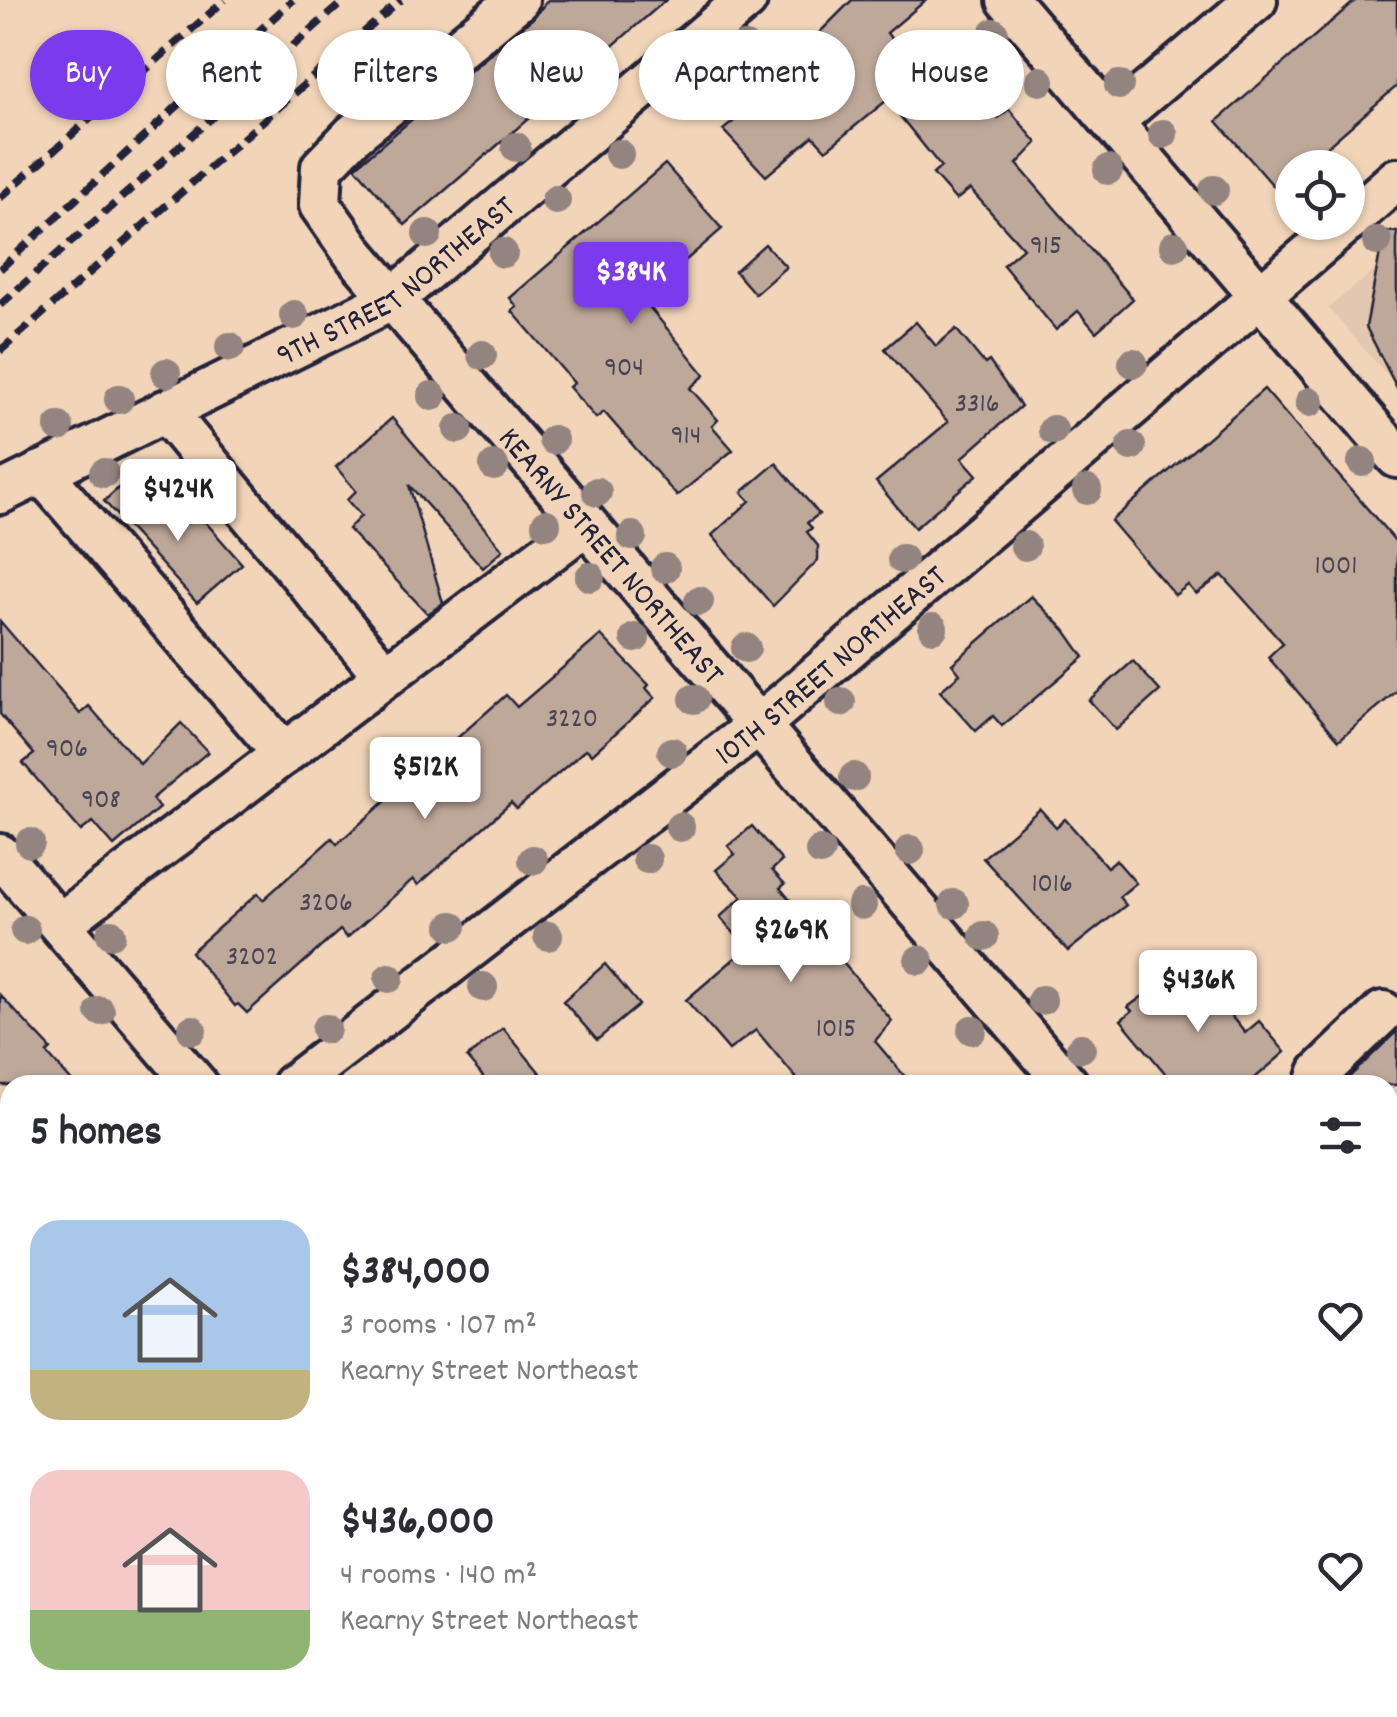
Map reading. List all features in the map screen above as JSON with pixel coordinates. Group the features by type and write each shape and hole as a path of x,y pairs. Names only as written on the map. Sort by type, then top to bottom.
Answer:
{"street":[{"name":"KEARNY STREET NORTHEAST","path":"518,0 354,134 322,167 320,204 393,299 1059,1075"},
{"name":"9TH STREET NORTHEAST","path":"0,492 393,299 746,0"},
{"path":"1008,0 1397,457"},
{"path":"1112,122 1256,0"},
{"name":"10TH STREET NORTHEAST","path":"1365,207 1397,179"},
{"name":"10TH STREET NORTHEAST","path":"307,1075 759,725 1326,240"},
{"path":"166,411 386,676"},
{"path":"41,472 284,754"},
{"path":"60,924 586,524"},
{"path":"0,855 188,1075"},
{"path":"1319,1075 1384,1012"}],"shaded area":[{"path":"1397,252 1397,386 1328,308"}],"building":[{"path":"548,0 666,0 619,41 619,30 519,30"},
{"path":"852,0 926,0 891,30 875,30 875,110 826,150 813,136 766,176 723,130 735,120 855,120 855,30 822,30"},
{"path":"1356,0 1397,0 1397,86 1324,150 1275,150 1275,188 1217,121"},
{"path":"494,51 494,120 527,120 405,225 355,167 411,120 474,120 474,67"},
{"path":"903,120 1018,120 1037,143 1017,164 1133,299 1096,332 1078,311 1056,330 1003,265 1023,248 970,189 956,200 933,174 941,167"},
{"path":"665,164 722,229 642,298 705,375 690,388 718,420 712,426 733,450 677,496 604,412 596,418 569,387 574,383 512,311 517,307 510,298"},
{"path":"1384,231 1397,232 1397,388 1366,327"},
{"path":"765,244 786,267 755,294 735,271"},
{"path":"916,322 936,346 956,329 985,364 989,361 1021,406 962,458 977,475 915,528 876,482 948,422 885,349"},
{"path":"1264,389 1397,543 1397,691 1339,740 1268,657 1283,643 1222,575 1196,594 1188,585 1175,595 1111,521"},
{"path":"392,418 503,550 483,568 409,485 443,603 428,614 348,529 361,516 347,500 356,491 336,467"},
{"path":"776,463 819,514 807,523 812,528 807,532 818,546 818,560 773,606 712,535 750,501 742,492"},
{"path":"125,482 169,530 194,509 242,564 197,603 104,501"},
{"path":"1031,596 1065,630 1084,657 1002,726 993,716 976,731 940,691 960,674 952,664"},
{"path":"0,621 80,714 89,706 140,764 181,723 208,752 152,799 159,808 114,846 93,822 81,831 23,763 34,754 0,714"},
{"path":"601,635 649,685 646,688 655,698 592,754 586,749 517,809 511,803 418,885 413,879 347,938 340,930 247,1013 238,1004 235,1006 191,952 258,893 263,900 332,838 337,844 506,695 517,707"},
{"path":"1133,661 1160,691 1116,730 1089,700"},
{"path":"1040,809 1056,827 1065,819 1107,867 1116,860 1136,883 1119,897 1126,905 1068,951 983,858"},
{"path":"752,826 782,861 772,870 785,884 780,888 892,1021 875,1041 904,1075 794,1075 756,1030 729,1050 686,1000 747,948 720,917 742,897 716,870 735,854 728,846"},
{"path":"1188,963 1245,1033 1259,1021 1285,1052 1259,1075 1167,1075 1121,1020 1132,1011 1128,1007"},
{"path":"605,964 639,1005 597,1040 563,1001"},
{"path":"0,995 51,1049 47,1053 66,1075 0,1075"},
{"path":"503,1028 542,1075 481,1075 467,1058"},
{"path":"1397,1031 1397,1075 1351,1075"}],"railway":[{"path":"0,198 225,0"},
{"path":"0,269 293,0"},
{"path":"0,305 345,0"},
{"path":"0,351 401,0"}]}
